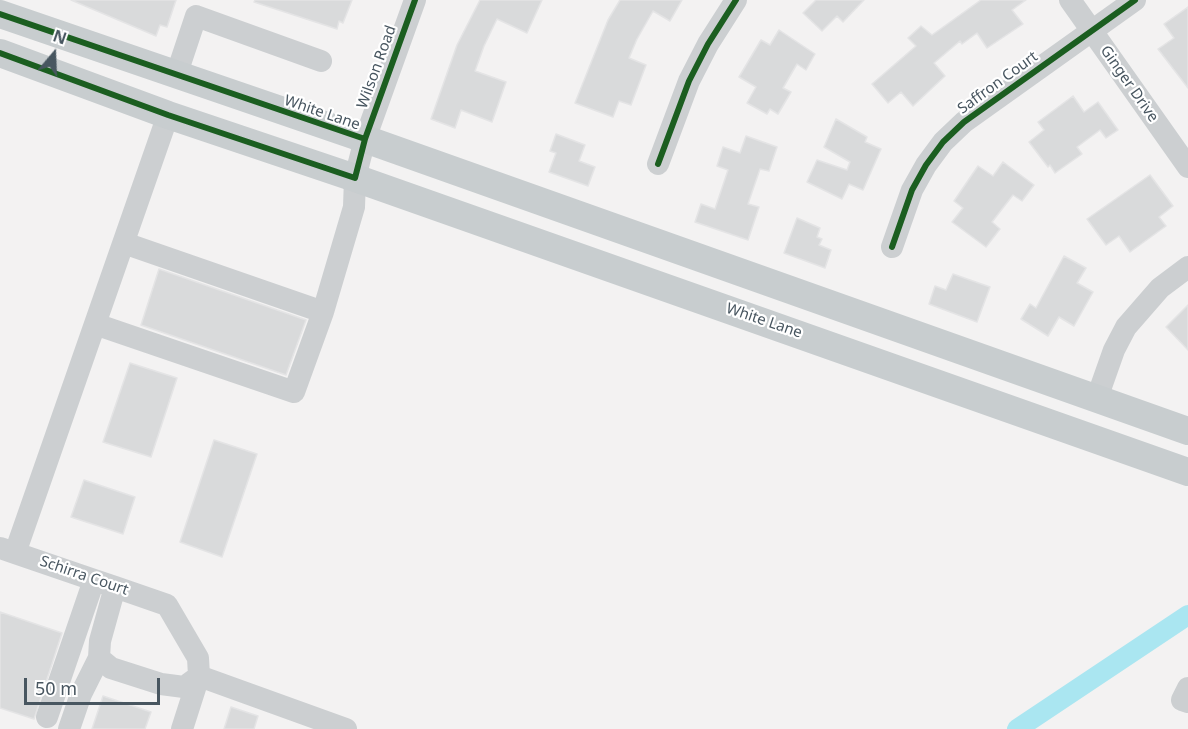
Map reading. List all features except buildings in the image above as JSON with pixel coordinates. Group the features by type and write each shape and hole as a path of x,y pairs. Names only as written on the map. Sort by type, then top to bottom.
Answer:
{"main road":[{"name":"White Lane","path":"0,14 1188,430"},
{"name":"White Lane","path":"0,53 168,115 355,178 1188,472"},
{"path":"931,380 1069,411 1080,410 1097,398"}],"street":[{"name":"Wilson Road","path":"95,324 294,393 324,312 354,207 355,178 365,140 415,0"},
{"path":"658,164 689,81 708,44 736,0"},
{"name":"Ginger Drive","path":"1070,0 1188,167"},
{"name":"Saffron Court","path":"892,247 912,190 926,165 943,142 964,122 1135,0"},
{"path":"176,76 196,16 321,61"},
{"path":"8,550 95,324 168,115"},
{"path":"124,243 324,312"},
{"path":"1097,398 1126,327 1160,288 1188,267"},
{"name":"Schirra Court","path":"8,550 167,605 198,658 199,676"},
{"path":"69,729 81,694 99,658 105,584"},
{"path":"47,717 105,584"},
{"path":"99,658 111,668 161,684 184,687 199,676"},
{"path":"182,729 199,676"},
{"path":"199,676 346,729"},
{"path":"1188,688 1182,700 1188,702"}],"waterway":[{"path":"1017,729 1188,615"}],"cycle path":[{"path":"0,53 168,115 355,178 365,139 415,0"},
{"path":"658,164 689,81 708,44 736,0"},
{"path":"892,247 912,190 926,165 943,142 964,122 1135,0"},
{"path":"0,14 365,139"}]}
